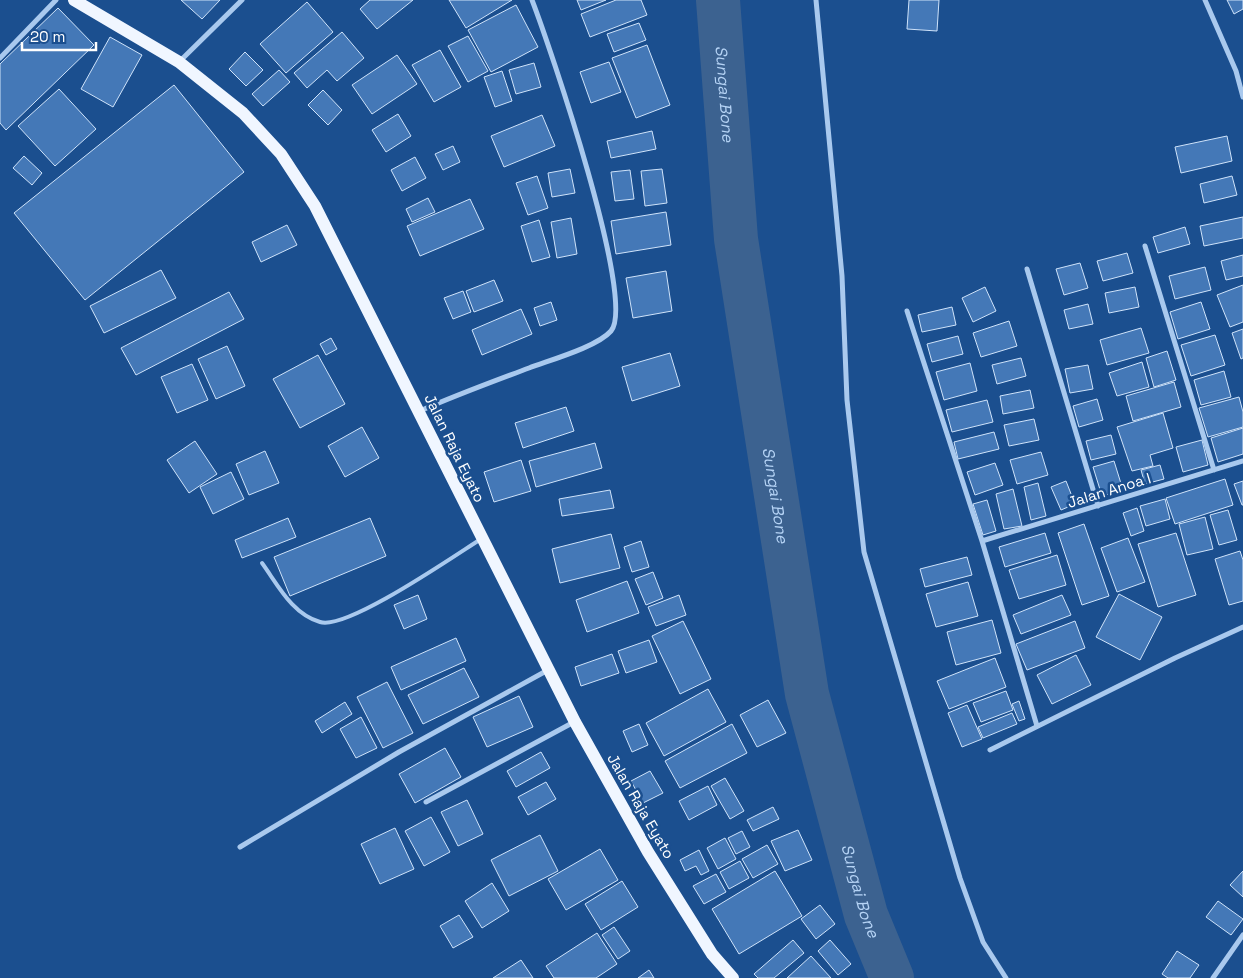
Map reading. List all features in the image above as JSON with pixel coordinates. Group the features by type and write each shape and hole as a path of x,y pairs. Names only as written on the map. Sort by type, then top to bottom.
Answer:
{"main road":[{"name":"Jalan Raja Eyato","path":"74,0 179,62 243,113 281,154 316,206 419,411 481,540 575,722 648,852 712,954 733,978"}],"street":[{"path":"0,58 56,0"},
{"path":"179,62 242,0"},
{"path":"419,411 457,394 583,348 610,333 617,317 608,255 594,195 572,118 532,0"},
{"path":"816,0 842,276 847,400 864,552 960,878 983,942 1006,978"},
{"path":"1205,0 1236,71 1243,97"},
{"path":"1236,71 1243,72"},
{"path":"1145,246 1214,470"},
{"path":"1026,269 1098,506"},
{"path":"907,311 982,541 1036,726"},
{"name":"Jalan Anoa I","path":"982,541 1243,461"},
{"path":"990,750 1243,627"},
{"path":"240,847 399,752 548,670"},
{"path":"426,802 575,722"},
{"path":"1213,978 1243,935"}],"lane":[{"path":"262,563 291,604 305,616 322,623 338,622 374,605 481,540"}],"building":[{"path":"181,0 220,0 202,19"},
{"path":"370,0 413,0 377,29 360,9"},
{"path":"449,0 512,0 466,28"},
{"path":"577,0 606,0 581,10"},
{"path":"616,0 641,0 647,15 590,37 581,14"},
{"path":"909,0 939,0 937,31 907,29"},
{"path":"1227,0 1243,0 1243,9 1234,14"},
{"path":"307,2 333,32 286,73 260,44"},
{"path":"516,5 538,47 491,72 468,30"},
{"path":"58,8 94,45 6,130 0,123 0,64"},
{"path":"639,23 646,40 614,52 607,34"},
{"path":"342,32 364,58 337,81 327,70 307,88 294,73"},
{"path":"468,36 488,71 468,82 448,46"},
{"path":"110,37 142,55 113,107 81,89"},
{"path":"647,45 670,105 636,118 612,58"},
{"path":"440,50 461,87 434,102 412,65"},
{"path":"245,52 263,70 246,86 229,69"},
{"path":"397,55 417,84 372,114 352,85"},
{"path":"609,62 621,92 591,103 580,72"},
{"path":"534,63 541,87 516,94 509,70"},
{"path":"279,70 290,82 263,106 252,94"},
{"path":"502,71 512,101 495,107 484,77"},
{"path":"174,85 244,172 85,300 14,213"},
{"path":"59,89 96,129 55,166 18,126"},
{"path":"323,90 342,110 328,125 308,105"},
{"path":"398,114 411,136 386,152 372,130"},
{"path":"542,115 555,146 504,167 491,136"},
{"path":"652,131 656,149 611,158 607,141"},
{"path":"1227,136 1232,161 1181,173 1175,147"},
{"path":"453,146 460,162 443,170 435,154"},
{"path":"24,156 42,173 32,185 13,168"},
{"path":"415,157 426,178 402,191 391,170"},
{"path":"570,169 575,193 552,197 548,173"},
{"path":"662,169 667,203 645,206 641,171"},
{"path":"630,170 634,199 615,201 611,172"},
{"path":"537,176 548,208 528,215 516,183"},
{"path":"1232,176 1237,195 1204,203 1200,184"},
{"path":"428,198 435,212 412,222 406,209"},
{"path":"470,199 484,229 420,256 407,226"},
{"path":"666,212 671,245 616,254 611,221"},
{"path":"1243,217 1243,238 1204,246 1200,226"},
{"path":"571,218 577,254 557,258 551,222"},
{"path":"539,220 550,257 532,262 521,226"},
{"path":"287,225 297,245 261,262 252,242"},
{"path":"1185,227 1190,244 1158,253 1153,237"},
{"path":"1127,253 1133,273 1103,281 1097,261"},
{"path":"1243,255 1243,276 1226,280 1221,261"},
{"path":"1080,263 1088,288 1064,295 1056,269"},
{"path":"1205,267 1211,290 1175,299 1169,276"},
{"path":"161,270 176,298 104,333 90,306"},
{"path":"666,271 672,311 633,318 626,278"},
{"path":"494,280 503,301 474,312 466,291"},
{"path":"1243,285 1243,322 1230,327 1217,295"},
{"path":"985,287 996,311 973,322 962,298"},
{"path":"1135,287 1139,307 1109,313 1105,293"},
{"path":"463,291 471,312 453,319 444,298"},
{"path":"229,292 244,319 136,375 121,348"},
{"path":"551,302 557,320 540,326 534,308"},
{"path":"1201,302 1210,329 1178,339 1170,312"},
{"path":"1088,304 1093,324 1069,329 1064,310"},
{"path":"952,307 956,325 922,332 918,315"},
{"path":"521,309 532,334 482,355 472,330"},
{"path":"1009,321 1017,346 981,357 973,333"},
{"path":"1141,328 1149,353 1107,365 1100,340"},
{"path":"1243,329 1243,358 1241,359 1232,333"},
{"path":"1215,335 1225,365 1191,376 1181,345"},
{"path":"958,336 963,354 932,362 927,344"},
{"path":"331,338 337,349 326,355 320,344"},
{"path":"227,346 245,386 216,399 198,359"},
{"path":"1167,351 1176,380 1154,387 1146,358"},
{"path":"670,353 680,386 632,401 622,367"},
{"path":"318,355 345,404 300,428 273,379"},
{"path":"1021,358 1026,376 997,384 992,365"},
{"path":"1142,362 1149,387 1117,396 1109,373"},
{"path":"970,363 977,391 944,400 936,372"},
{"path":"192,364 208,400 177,413 161,377"},
{"path":"1088,365 1093,389 1070,393 1065,369"},
{"path":"1224,371 1231,397 1201,405 1194,380"},
{"path":"1174,382 1181,407 1133,421 1126,396"},
{"path":"1030,390 1034,408 1003,414 1000,396"},
{"path":"1239,397 1243,412 1243,427 1208,437 1199,408"},
{"path":"1097,399 1103,420 1079,427 1073,406"},
{"path":"987,400 993,422 952,432 946,410"},
{"path":"566,407 574,431 523,448 515,423"},
{"path":"1163,413 1173,448 1150,455 1153,466 1132,471 1117,427"},
{"path":"1034,419 1039,440 1009,446 1004,425"},
{"path":"362,427 379,458 345,477 328,446"},
{"path":"1243,428 1243,454 1218,462 1211,438"},
{"path":"994,432 999,449 958,459 954,442"},
{"path":"1111,435 1116,454 1091,460 1086,441"},
{"path":"1202,440 1208,465 1183,472 1176,447"},
{"path":"195,441 217,474 189,493 167,460"},
{"path":"595,443 602,468 536,487 529,461"},
{"path":"265,451 279,483 249,495 236,464"},
{"path":"1041,452 1048,475 1017,484 1010,460"},
{"path":"521,460 531,491 494,502 484,472"},
{"path":"1114,461 1123,490 1102,496 1093,467"},
{"path":"995,463 1003,485 975,495 967,472"},
{"path":"1160,465 1164,479 1145,484 1141,470"},
{"path":"231,472 244,499 213,514 200,487"},
{"path":"1225,479 1233,505 1175,524 1166,498"},
{"path":"1066,481 1075,504 1061,510 1051,487"},
{"path":"1243,481 1243,505 1242,505 1234,484"},
{"path":"1038,483 1046,516 1031,520 1024,487"},
{"path":"1013,489 1022,526 1004,529 996,494"},
{"path":"610,490 614,508 562,516 559,499"},
{"path":"1165,499 1170,519 1146,526 1140,506"},
{"path":"987,500 996,531 983,535 973,504"},
{"path":"1137,508 1144,531 1131,536 1123,513"},
{"path":"1228,510 1237,540 1219,545 1210,515"},
{"path":"1205,517 1213,549 1187,555 1179,524"},
{"path":"288,518 296,537 242,558 235,540"},
{"path":"370,518 386,556 290,596 274,557"},
{"path":"1084,524 1109,596 1082,605 1058,533"},
{"path":"1045,533 1051,553 1005,567 999,547"},
{"path":"1176,533 1196,595 1158,607 1138,544"},
{"path":"611,534 620,568 560,583 552,549"},
{"path":"1128,538 1145,582 1117,592 1101,548"},
{"path":"641,541 649,567 632,572 624,547"},
{"path":"1240,551 1243,560 1243,601 1229,605 1215,559"},
{"path":"1057,555 1066,585 1019,599 1009,570"},
{"path":"967,557 972,575 925,587 920,569"},
{"path":"653,572 663,598 646,605 635,579"},
{"path":"627,581 639,613 587,632 576,600"},
{"path":"968,582 978,616 936,627 926,594"},
{"path":"1119,594 1162,617 1140,660 1096,637"},
{"path":"418,595 427,619 404,629 394,605"},
{"path":"679,595 686,615 656,626 648,607"},
{"path":"1062,595 1071,615 1021,634 1013,615"},
{"path":"992,620 1001,653 956,665 947,632"},
{"path":"683,621 711,679 680,694 652,636"},
{"path":"1075,621 1085,648 1027,670 1016,644"},
{"path":"456,638 466,661 401,690 391,667"},
{"path":"649,640 657,662 626,673 618,651"},
{"path":"612,654 619,673 581,686 575,667"},
{"path":"1076,655 1091,685 1052,704 1037,675"},
{"path":"995,658 1006,687 949,709 937,681"},
{"path":"464,668 479,697 423,724 408,695"},
{"path":"387,682 413,733 383,748 357,697"},
{"path":"708,689 726,722 664,756 646,723"},
{"path":"1006,691 1013,710 981,722 973,703"},
{"path":"519,696 533,727 487,747 473,717"},
{"path":"768,700 786,733 757,747 740,715"},
{"path":"1019,701 1025,719 1019,721 1012,704"},
{"path":"345,702 352,714 322,733 315,721"},
{"path":"967,705 982,739 962,747 948,713"},
{"path":"1012,713 1017,724 983,738 978,727"},
{"path":"361,717 377,748 356,758 340,729"},
{"path":"639,724 648,745 632,752 623,731"},
{"path":"732,724 747,753 680,788 665,761"},
{"path":"445,748 461,777 415,803 399,774"},
{"path":"541,752 550,768 516,787 507,771"},
{"path":"650,771 663,793 643,803 631,781"},
{"path":"725,778 744,811 730,819 711,786"},
{"path":"546,782 556,799 528,815 518,797"},
{"path":"708,786 717,805 689,820 679,801"},
{"path":"467,800 483,834 458,846 441,812"},
{"path":"773,807 779,819 753,831 747,820"},
{"path":"431,817 450,852 424,866 405,831"},
{"path":"395,828 414,869 380,884 361,844"},
{"path":"798,830 812,860 785,871 771,841"},
{"path":"742,831 750,847 736,854 728,838"},
{"path":"540,835 558,871 509,896 491,860"},
{"path":"725,838 736,859 718,869 707,848"},
{"path":"767,845 778,864 753,878 742,859"},
{"path":"600,849 618,880 566,910 548,879"},
{"path":"699,850 709,871 701,875 696,866 685,871 680,860"},
{"path":"740,861 749,878 729,889 720,872"},
{"path":"775,871 802,916 739,954 712,909"},
{"path":"1243,871 1243,897 1230,885"},
{"path":"716,874 726,892 704,904 693,886"},
{"path":"622,881 638,907 601,930 585,904"},
{"path":"492,883 509,911 482,928 465,901"},
{"path":"1218,901 1243,919 1231,935 1206,917"},
{"path":"820,905 835,924 816,939 801,919"},
{"path":"459,915 473,937 453,948 440,926"},
{"path":"614,927 630,951 618,959 602,935"},
{"path":"597,933 617,964 596,978 554,978 546,966"},
{"path":"793,940 804,953 774,978 758,978 754,974"},
{"path":"830,940 851,964 838,975 818,951"},
{"path":"1177,951 1199,965 1190,978 1168,978 1162,974"},
{"path":"811,956 831,978 787,978"},
{"path":"521,960 533,978 493,978"},
{"path":"649,970 654,978 638,978"}],"waterway":[{"name":"Sungai Bone","path":"718,0 736,239 807,694 866,915 892,978"}]}
